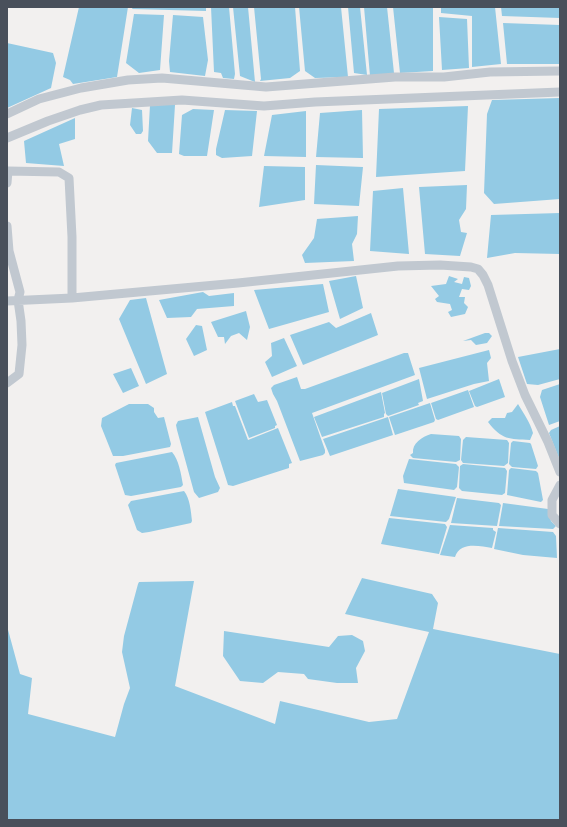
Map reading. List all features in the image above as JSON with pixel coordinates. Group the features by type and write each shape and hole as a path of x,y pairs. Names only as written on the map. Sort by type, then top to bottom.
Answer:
{"street":[{"path":"7,114 39,99 81,88 128,80 162,78 266,87 395,77 444,77 490,72 560,71"},
{"path":"7,138 80,110 101,105 182,100 264,106 560,92"},
{"path":"7,183 8,171 59,172 69,178 72,237 72,298"},
{"path":"7,226 9,250 20,292 18,300 22,345 19,374 7,383"},
{"path":"7,301 72,298 230,284 398,266 440,265 471,267 478,269 488,285 512,361 525,395 548,442 560,472"},
{"path":"560,485 552,500 552,515 560,524"}],"water":[{"path":"79,7 128,7 117,77 73,84 70,80 63,77"},
{"path":"133,7 206,7 206,11 132,9"},
{"path":"211,7 229,7 235,74 234,79 223,78 221,73 214,72"},
{"path":"233,7 248,7 255,82 240,76"},
{"path":"254,7 295,7 300,71 290,78 260,81"},
{"path":"299,7 341,7 348,77 315,78 305,71"},
{"path":"348,7 360,7 367,75 354,73"},
{"path":"364,7 387,7 394,73 370,76"},
{"path":"393,7 433,7 433,71 400,73"},
{"path":"441,7 495,7 501,64 472,67 472,16 441,13"},
{"path":"501,7 560,7 560,18 502,16"},
{"path":"134,14 164,15 160,70 139,73 126,63"},
{"path":"173,15 203,17 208,60 205,76 170,72 169,61"},
{"path":"439,17 467,19 469,68 442,70"},
{"path":"503,23 560,25 560,64 507,64"},
{"path":"7,43 53,53 56,63 51,88 7,108"},
{"path":"560,98 560,199 494,204 484,193 487,114 492,100"},
{"path":"150,105 175,105 172,153 157,153 148,141"},
{"path":"468,106 465,171 376,177 379,109"},
{"path":"132,108 142,110 143,131 141,134 136,134 130,125"},
{"path":"193,109 214,110 207,156 184,156 179,154 182,115"},
{"path":"225,110 257,111 252,156 222,158 216,155"},
{"path":"362,110 363,158 316,157 320,113"},
{"path":"306,111 306,157 264,156 272,115"},
{"path":"75,118 75,139 59,144 64,166 26,163 24,141"},
{"path":"316,165 363,167 359,206 314,204"},
{"path":"264,166 305,167 305,200 259,207"},
{"path":"467,185 466,209 459,220 461,232 467,233 460,256 425,254 419,187"},
{"path":"403,188 409,254 370,251 373,191"},
{"path":"560,213 560,254 515,253 487,258 491,215"},
{"path":"358,216 357,234 352,244 354,261 305,263 302,255 314,238 317,219"},
{"path":"356,276 363,308 340,319 329,281"},
{"path":"449,276 458,279 454,282 462,284 464,277 469,278 471,286 469,290 462,289 459,297 465,297 464,303 468,307 465,314 451,317 448,312 452,310 450,304 437,302 435,299 439,296 431,286 446,284"},
{"path":"323,284 329,312 269,329 254,290"},
{"path":"203,292 209,296 234,293 234,306 197,309 191,317 167,318 159,300"},
{"path":"146,298 167,374 146,384 119,319 130,300"},
{"path":"246,311 250,327 247,340 239,333 231,336 225,344 224,337 218,337 211,322"},
{"path":"371,313 378,335 303,365 290,335 329,322 336,328"},
{"path":"196,325 202,326 207,350 194,356 186,339"},
{"path":"489,333 492,336 487,343 476,345 471,340 463,341"},
{"path":"284,338 297,366 272,377 265,362 272,356 271,343"},
{"path":"560,349 560,379 538,385 527,384 518,357"},
{"path":"489,350 491,358 487,363 489,381 474,384 427,399 419,368"},
{"path":"404,353 408,353 415,375 312,413 325,453 323,455 300,461 271,388 274,385 297,377 301,389 305,389"},
{"path":"131,368 139,386 123,393 113,374"},
{"path":"419,379 423,401 418,403 419,405 388,416 386,414 382,393"},
{"path":"499,379 505,397 477,407 475,406 469,391"},
{"path":"560,384 560,421 549,425 540,397 542,390"},
{"path":"468,390 474,407 438,420 436,419 431,403"},
{"path":"381,392 385,413 384,417 322,437 314,417"},
{"path":"254,394 258,402 267,400 277,425 275,428 249,438 235,401"},
{"path":"232,402 233,406 235,406 248,440 278,428 292,463 289,464 289,468 233,486 228,485 205,412"},
{"path":"430,403 435,420 434,422 395,435 389,417"},
{"path":"129,404 148,404 154,408 154,412 158,418 164,417 171,444 170,447 123,456 113,456 101,426 102,418"},
{"path":"518,404 532,429 533,433 530,440 511,439 506,437 493,428 488,422 492,418 505,418 507,413 512,412"},
{"path":"198,417 215,477 220,488 218,492 199,498 194,492 176,425 178,421"},
{"path":"388,417 393,435 330,456 323,439"},
{"path":"560,426 560,461 549,433 551,430"},
{"path":"431,434 459,436 461,439 460,460 456,462 413,458 410,455 413,453 416,443"},
{"path":"466,437 507,440 509,443 508,463 504,466 463,463 461,460 463,440"},
{"path":"513,441 531,444 538,466 536,469 512,467 509,464 511,443"},
{"path":"172,452 179,467 183,485 181,487 131,496 125,495 115,465 116,463"},
{"path":"409,459 456,464 459,467 457,487 454,490 404,483 403,476"},
{"path":"463,464 505,468 507,471 505,493 502,495 462,491 459,488 460,466"},
{"path":"511,468 536,471 538,473 543,500 541,502 507,495 509,470"},
{"path":"398,489 456,497 449,519 446,522 390,516"},
{"path":"184,491 188,497 190,505 191,523 142,533 137,530 128,505 131,501"},
{"path":"457,498 499,503 501,505 497,526 451,523"},
{"path":"503,503 548,509 551,521 556,526 553,529 499,526"},
{"path":"389,518 445,524 447,527 439,554 381,544"},
{"path":"450,525 493,528 496,532 492,548 471,546 461,549 455,557 440,555"},
{"path":"498,528 553,532 556,536 557,558 523,555 494,549"},
{"path":"362,578 432,594 438,603 433,629 560,654 560,820 7,820 7,626 20,674 32,678 28,714 115,737 130,688 122,652 124,636 139,582 194,581 175,686 275,724 280,701 369,722 397,719 429,632 345,614"},
{"path":"224,631 329,647 338,636 352,635 363,641 365,651 356,668 358,683 337,683 308,679 304,674 278,672 263,683 240,681 223,656"}]}
